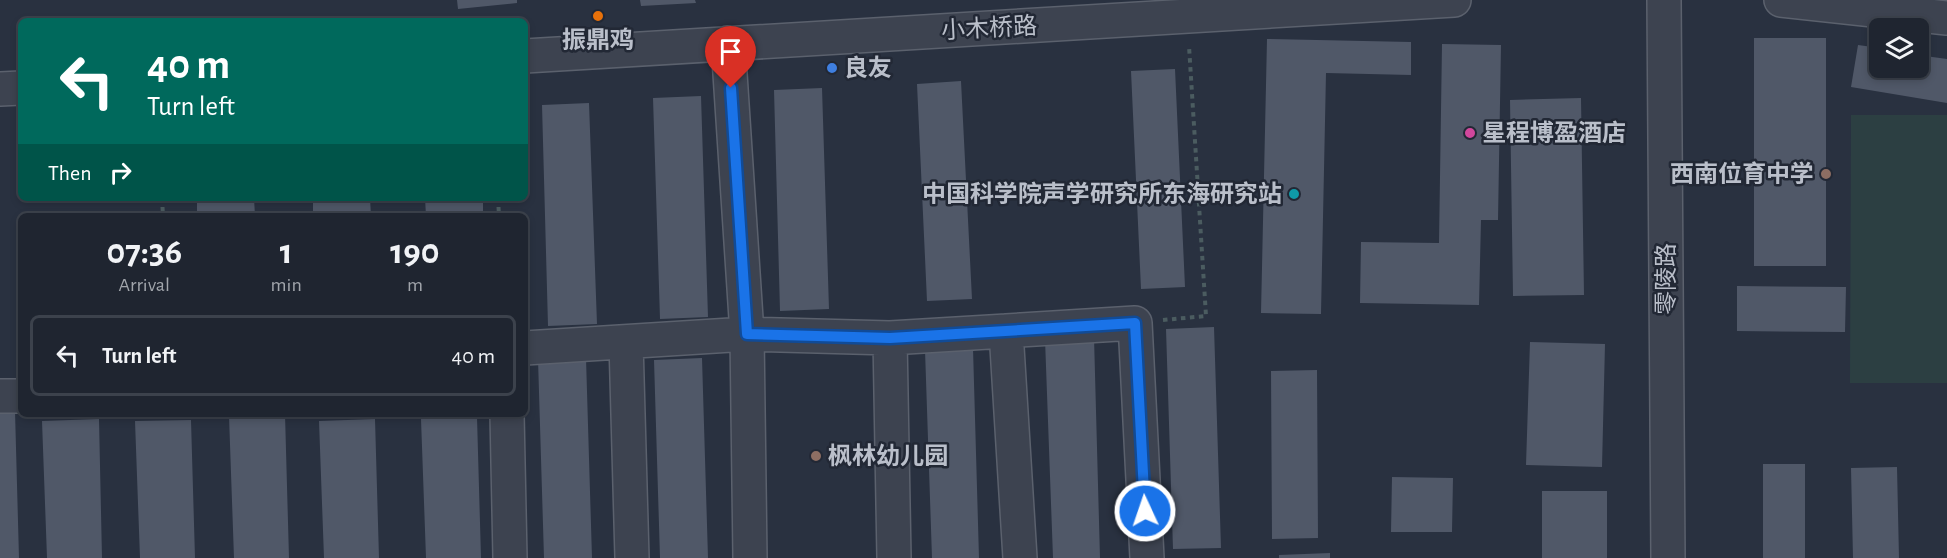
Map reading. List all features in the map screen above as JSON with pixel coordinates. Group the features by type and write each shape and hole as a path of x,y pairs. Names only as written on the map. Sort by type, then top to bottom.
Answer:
{"street":[{"name":"小木桥路","path":"528,56 1454,0"},
{"name":"零陵路","path":"1664,0 1668,558"},
{"path":"1781,0 1947,18"},
{"path":"728,44 747,334 750,558"},
{"path":"0,89 18,88"},
{"path":"528,348 747,334 890,338 1135,323 1147,558"},
{"path":"1006,331 1020,558"},
{"path":"890,338 894,558"},
{"path":"626,342 632,558"},
{"path":"0,396 18,396"},
{"path":"507,417 510,558"}],"path":[{"path":"1135,323 1206,316 1188,16"}],"shaded area":[{"path":"1851,115 1947,115 1947,383 1850,383"}],"building":[{"path":"457,0 517,0 517,3 458,9"},
{"path":"640,0 695,0 696,3 641,6"},
{"path":"1754,38 1826,38 1826,266 1754,266"},
{"name":"中国科学院声学研究所东海研究站","path":"1267,39 1411,42 1411,75 1326,73 1321,314 1261,313"},
{"name":"星程博盈酒店","path":"1442,44 1501,45 1498,220 1481,220 1479,305 1360,303 1361,242 1439,243"},
{"path":"1858,45 1869,46 1869,78 1929,78 1929,57 1947,59 1947,103 1851,87"},
{"path":"1175,69 1185,287 1141,289 1131,71"},
{"path":"961,81 972,299 927,301 917,84"},
{"path":"822,88 829,309 780,311 774,90"},
{"path":"701,96 708,317 660,319 653,98"},
{"path":"1581,98 1584,295 1513,296 1510,100"},
{"path":"589,103 597,324 548,326 542,105"},
{"path":"197,201 254,201 255,213 197,213"},
{"path":"313,201 370,201 371,213 313,213"},
{"path":"425,201 483,201 483,213 426,213"},
{"path":"1737,286 1846,287 1845,332 1737,331"},
{"path":"1214,327 1221,548 1173,549 1166,329"},
{"path":"1094,337 1100,558 1053,558 1045,339"},
{"path":"1530,342 1605,344 1602,467 1526,465"},
{"path":"973,348 979,558 932,558 925,350"},
{"path":"586,358 592,558 544,558 538,359"},
{"path":"702,358 708,558 660,558 654,360"},
{"path":"1317,370 1318,538 1272,539 1271,371"},
{"path":"0,411 15,411 19,558 0,558"},
{"path":"229,417 285,417 289,558 234,558"},
{"path":"477,417 481,558 426,558 421,419"},
{"path":"99,419 102,558 47,558 42,421"},
{"path":"375,419 379,558 324,558 319,421"},
{"path":"191,420 195,558 140,558 135,421"},
{"path":"1763,464 1805,464 1805,558 1763,558"},
{"path":"1897,467 1899,558 1853,558 1851,468"},
{"path":"1392,477 1453,478 1452,532 1391,532"},
{"path":"1542,491 1607,491 1607,558 1542,558"},
{"path":"1330,553 1330,558 1279,558 1279,555"}],"place":[{"name":"振鼎鸡","path":"598,16"},
{"name":"良友","path":"832,68"},
{"name":"星程博盈酒店","path":"1470,133"},
{"name":"西南位育中学","path":"1826,174"},
{"name":"中国科学院声学研究所东海研究站","path":"1294,194"},
{"name":"枫林幼儿园","path":"816,456"}],"route":[{"path":"731,88 747,334 890,338 1135,323 1145,511"}]}
